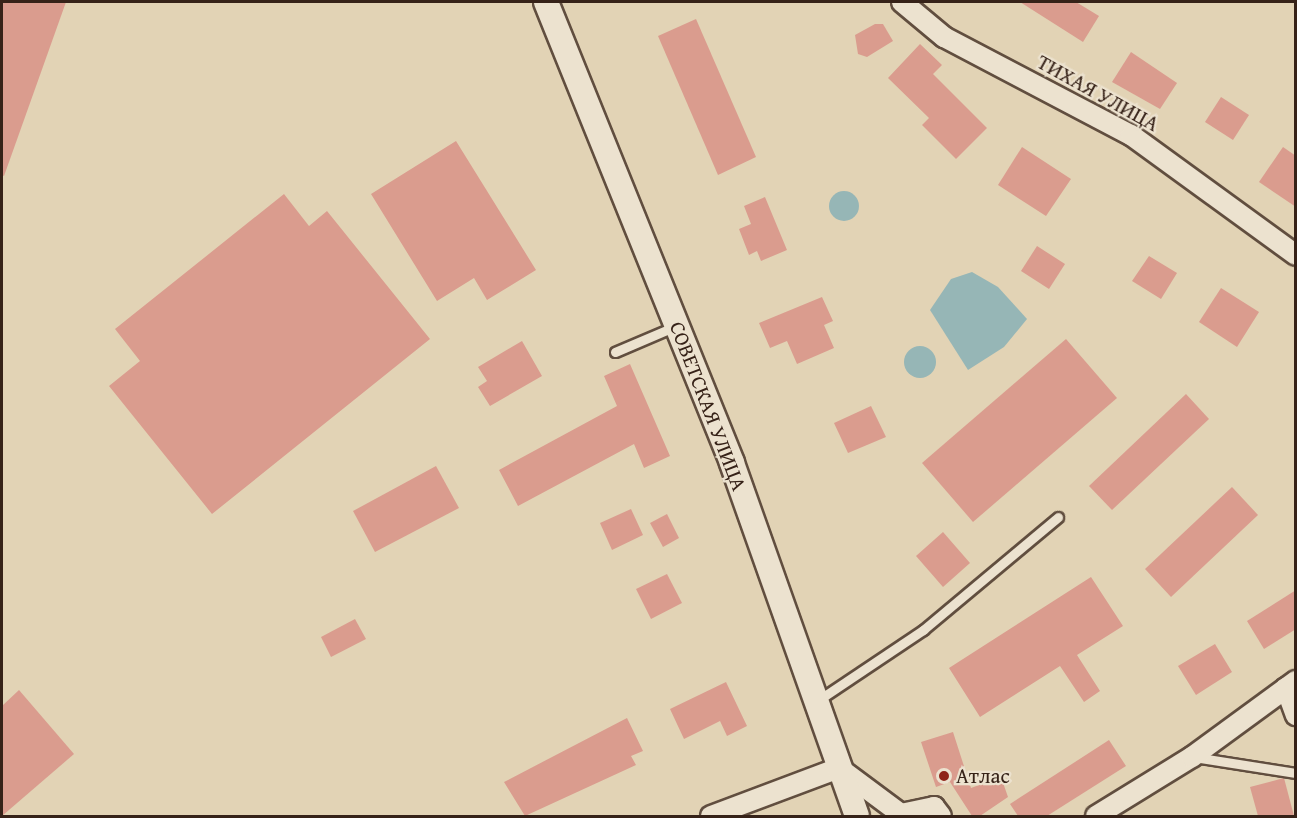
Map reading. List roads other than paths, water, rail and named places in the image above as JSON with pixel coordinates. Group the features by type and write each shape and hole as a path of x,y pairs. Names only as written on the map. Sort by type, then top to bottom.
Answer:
{"street":[{"name":"СОВЕТСКАЯ УЛИЦА","path":"546,2 732,463 856,816"},
{"name":"ТИХАЯ УЛИЦА","path":"902,2 945,37 1131,135 1296,255"},
{"path":"1096,816 1192,757 1291,684 1296,715"},
{"path":"711,816 839,768 901,814 934,807 941,816"}],"lane":[{"path":"615,352 676,326"},
{"path":"816,702 923,630 1058,517"},
{"path":"1192,757 1296,773"}],"water":[{"path":"844,191 855,195 859,206 855,217 844,221 833,217 829,206 833,195"},
{"path":"972,272 998,287 1027,319 1004,347 968,370 930,310 951,279"},
{"path":"920,346 931,351 936,362 931,373 920,378 909,373 904,362 909,351"}],"place":[{"name":"Атлас","path":"944,776"}]}
